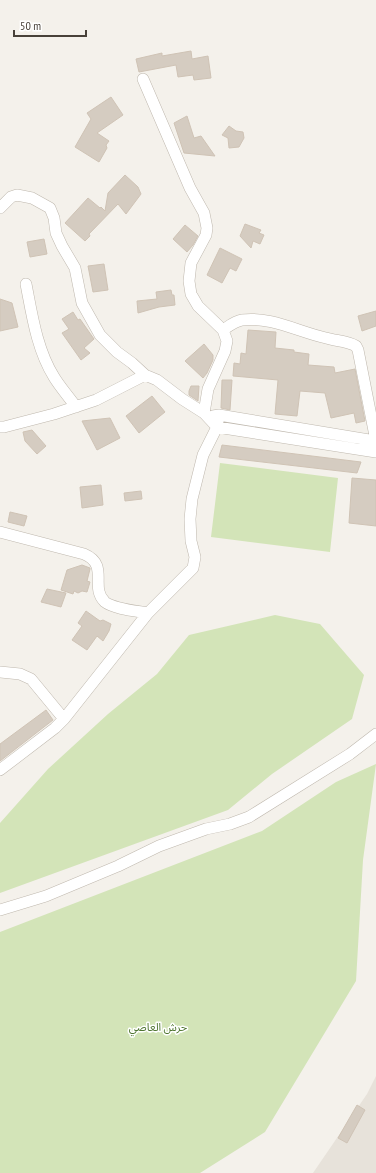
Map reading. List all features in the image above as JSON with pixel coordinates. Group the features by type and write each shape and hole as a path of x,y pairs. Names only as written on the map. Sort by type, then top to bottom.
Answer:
{"street":[{"path":"143,79 190,188 204,213 207,228 206,235 191,263 189,281 191,294 198,306 223,330 227,340 225,351 208,389 211,415 217,427"},
{"path":"0,208 11,197 17,195 32,198 50,208 54,218 56,233 75,268 82,303 100,335 117,352 145,375 157,380 182,399 211,415 376,441 366,387 356,346 268,321 240,320 223,330"},
{"path":"26,284 35,326 44,357 53,376 76,407"},
{"path":"0,427 28,421 96,400 145,375"},
{"path":"217,427 376,452"},
{"path":"0,770 55,728 64,719 148,613 193,568 195,557 190,518 192,499 203,455 217,427"},
{"path":"288,427 288,439"},
{"path":"0,532 92,557 97,564 100,592 105,602 117,607 148,613"},
{"path":"0,672 20,674 31,679 64,719"},
{"path":"0,910 27,903 66,888 159,846 249,817 350,754 376,734"}],"shaded area":[{"path":"376,1076 376,1173 313,1173 367,1094"}],"green space":[{"path":"220,463 338,478 330,552 211,537"},
{"path":"275,615 320,624 364,675 352,719 272,774 228,810 0,893 0,823 48,769 108,714 157,674 189,635"},
{"name":"حرش العاصي","path":"376,764 363,860 356,981 265,1132 200,1173 0,1173 0,932 262,831 336,782"}],"building":[{"path":"191,51 192,59 208,56 211,78 194,80 193,75 178,77 176,65 139,72 136,59 162,53 162,56"},
{"path":"111,97 123,115 97,133 109,141 106,145 107,148 99,162 75,147 91,119 87,113"},
{"path":"187,116 194,138 201,136 215,156 184,153 174,123"},
{"path":"229,126 236,131 243,132 244,138 239,147 229,148 228,138 222,135"},
{"path":"125,175 138,187 141,194 126,214 118,204 89,234 90,236 85,241 65,223 88,198 105,211 108,193"},
{"path":"245,224 261,230 259,233 264,235 260,244 253,241 251,248 240,236"},
{"path":"185,225 198,236 187,252 173,239"},
{"path":"44,239 47,254 30,257 27,242"},
{"path":"220,248 242,259 236,271 230,268 222,283 207,275"},
{"path":"104,264 108,290 93,292 88,266"},
{"path":"171,290 172,295 174,295 175,305 159,307 138,313 137,301 157,299 156,292"},
{"path":"0,299 12,303 18,327 0,331"},
{"path":"376,311 376,326 362,331 358,316"},
{"path":"73,312 78,320 80,319 94,339 84,348 90,353 81,360 62,333 69,329 62,319"},
{"path":"248,330 276,332 275,348 294,350 294,352 309,354 308,365 334,367 335,373 355,369 365,421 356,423 354,413 331,418 325,393 300,391 297,416 275,414 278,380 233,376 234,363 240,364 241,353 246,354"},
{"path":"204,344 213,355 213,360 203,378 185,361"},
{"path":"222,380 232,380 230,410 221,408"},
{"path":"191,386 199,386 198,401 189,395"},
{"path":"152,396 165,412 139,433 126,416"},
{"path":"110,418 120,438 97,450 82,421"},
{"path":"32,430 46,446 37,454 25,441 23,432"},
{"path":"222,445 361,462 357,473 219,457"},
{"path":"352,478 376,480 376,526 349,523"},
{"path":"101,485 103,505 82,508 80,487"},
{"path":"141,491 142,499 125,501 124,493"},
{"path":"10,512 27,516 24,526 8,522"},
{"path":"82,565 90,568 87,581 90,582 87,592 82,591 78,593 74,591 73,594 61,590 67,570"},
{"path":"47,589 66,593 61,607 41,602"},
{"path":"86,611 100,621 103,620 111,624 103,641 97,636 87,650 72,640 82,626 78,623"},
{"path":"46,710 53,720 0,761 0,744"},
{"path":"357,1105 365,1110 347,1143 338,1138"}]}
